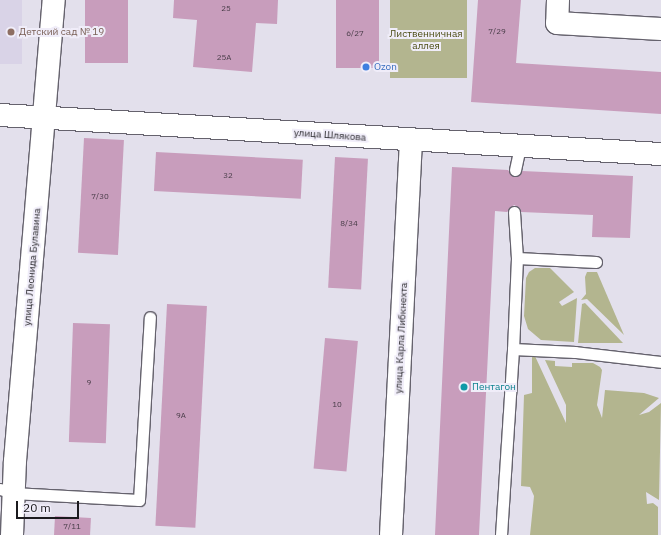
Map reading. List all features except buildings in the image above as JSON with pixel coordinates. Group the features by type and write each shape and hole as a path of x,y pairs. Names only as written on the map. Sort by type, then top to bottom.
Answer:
{"street":[{"name":"улица Леонида Булавина","path":"12,535 7,491 46,118 54,0"},
{"path":"558,0 557,23 661,29"},
{"name":"улица Шлякова","path":"0,115 520,147 661,154"},
{"name":"улица Карла Либкнехта","path":"391,535 412,140"}],"lane":[{"path":"515,170 520,147"},
{"path":"501,535 518,258 514,212"},
{"path":"518,258 596,262"},
{"path":"7,491 139,500 150,317"},
{"path":"513,349 575,352 661,362"}],"shaded area":[{"name":"Детский сад № 19","path":"0,0 22,0 22,64 0,64"}],"green space":[{"name":"Лиственничная аллея","path":"390,0 467,0 467,78 390,78"},
{"path":"535,268 550,268 574,292 559,302 562,306 577,298 574,342 541,340 528,329 524,316 526,278 529,272"},
{"path":"587,272 597,272 624,335 587,299 581,300 586,294 585,277"},
{"path":"585,303 623,343 578,343 582,304"},
{"path":"534,354 566,423 566,405 545,360 555,361 555,366 572,367 572,363 593,363 600,367 602,370 597,405 602,418 605,390 644,393 659,398 639,415 649,412 661,403 659,500 646,492 647,504 653,503 658,507 658,535 530,535 534,496 530,487 521,486 524,395 532,393 532,356"}],"place":[{"name":"Детский сад № 19","path":"11,32"},
{"name":"Ozon","path":"366,67"},
{"name":"Пентагон","path":"464,387"}]}
